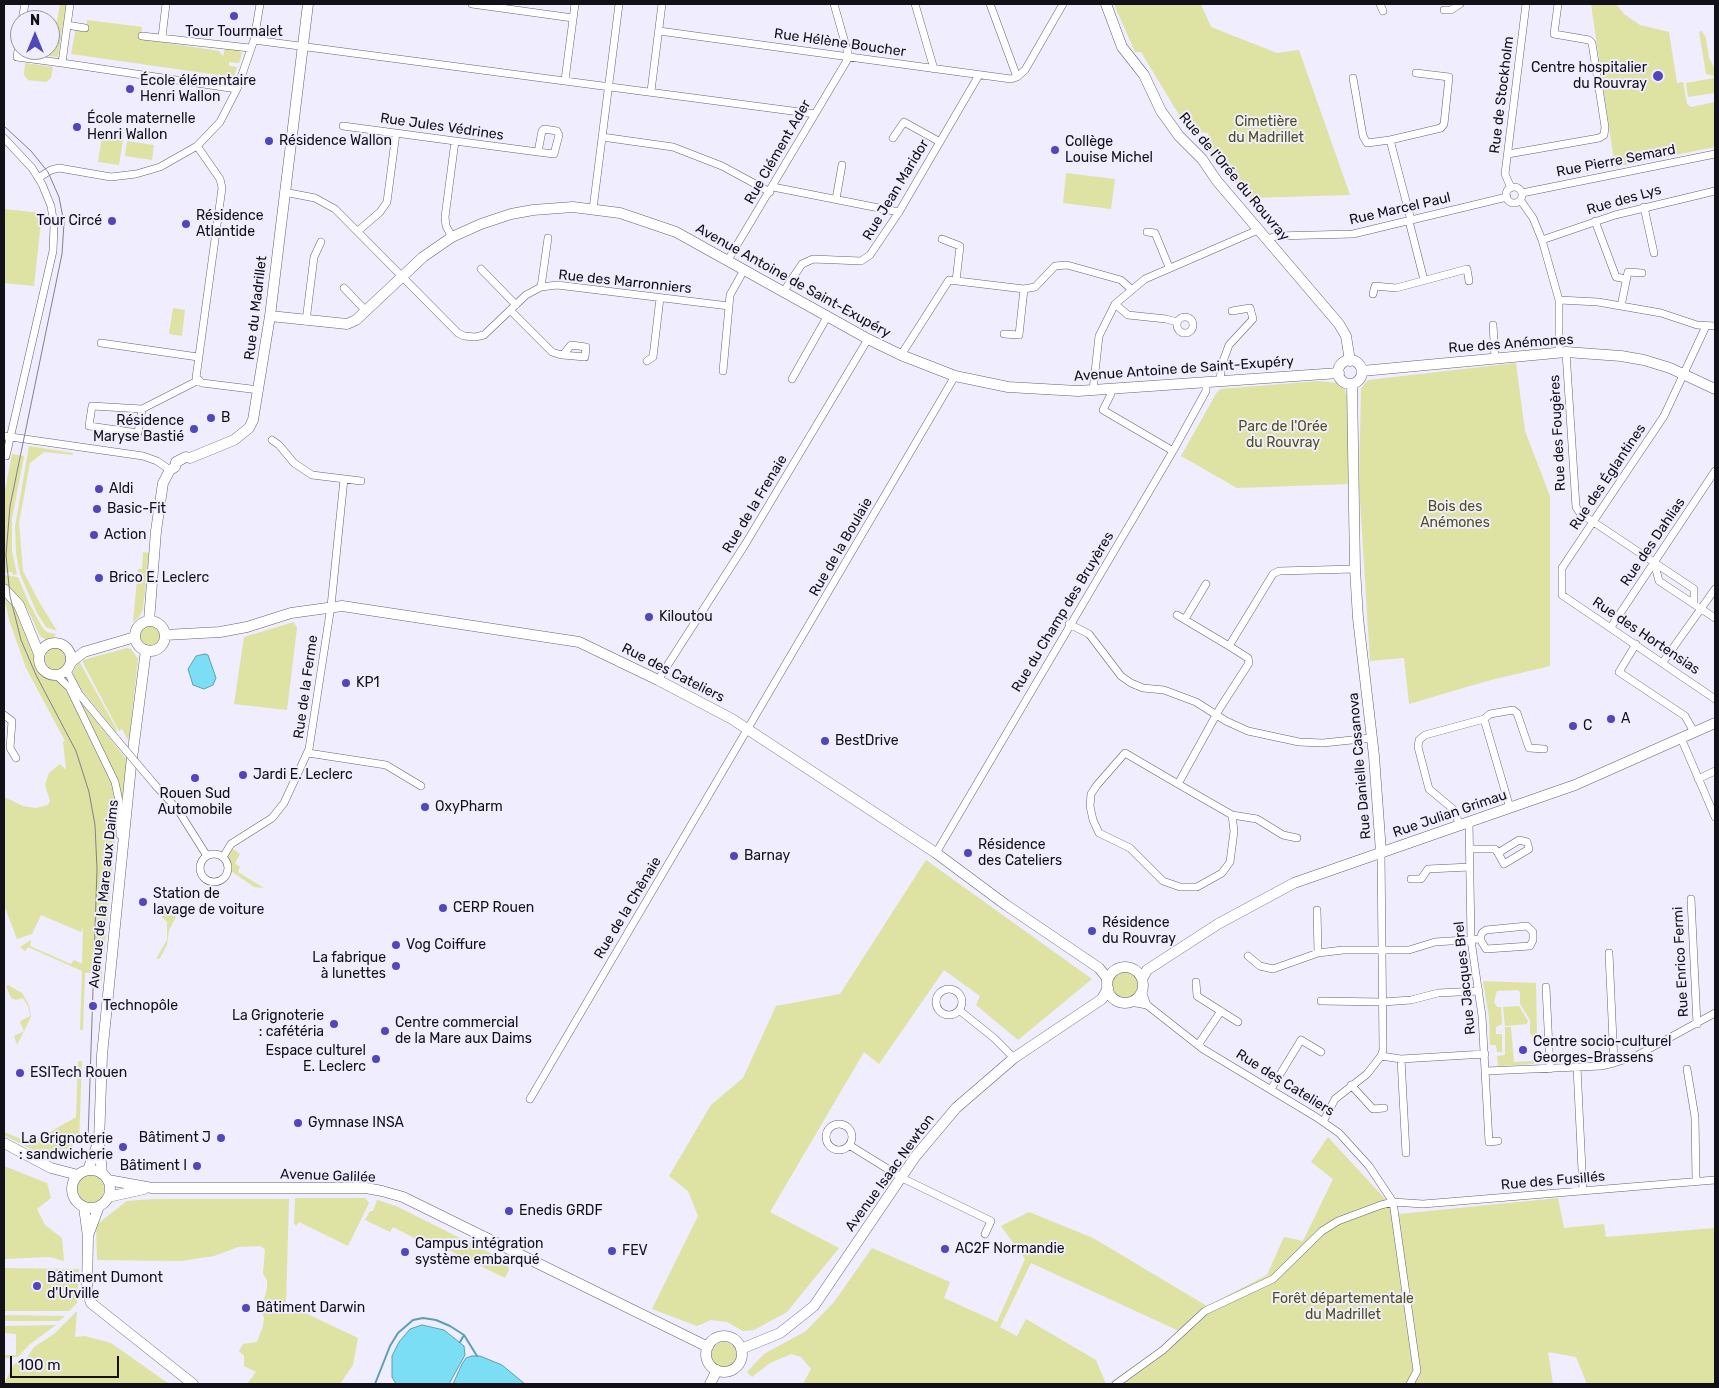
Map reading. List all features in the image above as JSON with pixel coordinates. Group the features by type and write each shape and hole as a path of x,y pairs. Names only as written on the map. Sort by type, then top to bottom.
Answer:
{"street":[{"path":"62,63 70,4"},
{"path":"162,37 166,4"},
{"path":"38,178 51,170 59,168 111,177 136,174 160,167 198,146 220,122 237,89 254,40 260,4"},
{"name":"Rue du Madrillet","path":"172,469 179,460 186,457 190,458 234,440 249,428 259,390 270,316 308,4"},
{"path":"472,4 573,18"},
{"path":"565,80 575,4"},
{"path":"593,209 619,4"},
{"path":"651,91 662,4"},
{"path":"834,4 849,57"},
{"path":"915,4 934,69"},
{"path":"990,4 1017,77 1025,70 1063,4"},
{"name":"Rue de l'Orée du Rouvray","path":"1106,4 1122,47 1144,75 1161,111 1179,136 1202,159 1207,168 1258,230 1268,239 1341,326 1346,336 1350,361"},
{"path":"1444,10 1451,10 1460,4"},
{"name":"Rue de Stockholm","path":"1511,188 1505,174 1526,4"},
{"path":"1508,154 1599,138 1604,135 1606,127 1592,43 1589,40 1554,34 1558,4"},
{"path":"67,25 85,28"},
{"name":"Rue Hélène Boucher","path":"659,31 1010,79 1017,77"},
{"path":"142,36 250,48"},
{"path":"254,40 815,114"},
{"name":"Rue Clément Ader","path":"728,260 772,190 849,57"},
{"path":"40,60 237,89"},
{"path":"1354,78 1363,136 1367,143 1390,140 1441,128 1444,124 1450,77 1416,73"},
{"name":"Rue Jean Maridor","path":"784,291 802,264 812,259 861,261 870,255 899,212 979,75"},
{"path":"893,138 904,122 940,142"},
{"name":"Rue Jules Védrines","path":"343,126 538,152"},
{"path":"358,232 380,212 386,202 396,133"},
{"path":"602,137 673,147 722,166 772,190 836,199 899,212"},
{"path":"4,138 15,148 38,178 51,206 54,225 53,252 7,437 6,456"},
{"path":"1390,140 1424,280"},
{"path":"452,238 446,226 445,217 455,141"},
{"path":"198,146 220,180 222,188 196,378 202,383 259,390"},
{"name":"Rue Pierre Semard","path":"1521,197 1715,154"},
{"path":"836,199 842,165"},
{"path":"1521,197 1514,204 1506,197 1507,192 1511,188 1517,188 1542,240 1559,300 1563,352"},
{"name":"Rue des Lys","path":"1542,240 1595,221 1644,207 1715,191"},
{"name":"Rue des Marronniers","path":"284,192 315,198 335,209 458,333 464,336 475,337 484,335 513,307 541,287 557,285 729,306"},
{"name":"Rue Marcel Paul","path":"1268,239 1276,236 1353,234 1506,197"},
{"path":"1644,207 1654,253"},
{"name":"Avenue Antoine de Saint-Exupéry","path":"270,316 347,324 356,320 423,257 452,238 481,224 526,212 554,208 593,209 645,219 676,232 868,339 900,355 956,376 1036,390 1093,390 1338,373"},
{"path":"1595,221 1616,277 1626,280"},
{"path":"1093,390 1099,336 1115,304 1145,279 1258,230"},
{"path":"1147,232 1155,233 1169,267"},
{"path":"541,287 548,238"},
{"path":"942,239 960,246 956,281"},
{"path":"306,320 314,257 321,242"},
{"path":"900,355 949,280 1024,289 1035,287 1055,266 1067,265 1121,280 1131,289"},
{"path":"481,269 552,352 563,355"},
{"path":"1373,294 1375,286 1396,288 1467,269 1470,281"},
{"path":"723,371 730,295 744,270"},
{"path":"1621,306 1628,272 1642,273"},
{"path":"344,288 366,311"},
{"path":"1004,334 1019,335 1024,289"},
{"path":"647,361 653,357 660,298"},
{"path":"1559,300 1598,302 1661,313 1706,326 1715,326"},
{"path":"1115,304 1128,314 1177,322"},
{"path":"1220,380 1222,364 1229,345 1253,319 1250,308 1232,311"},
{"path":"792,379 827,317"},
{"path":"1493,325 1495,357"},
{"name":"Rue des Églantines","path":"1562,595 1562,568 1664,416 1706,326"},
{"name":"Rue de la Frenaie","path":"658,680 746,543 868,339"},
{"path":"101,343 198,357"},
{"name":"Rue des Anémones","path":"1362,371 1563,352 1621,356 1664,366 1715,389"},
{"name":"Rue des Fougères","path":"1563,352 1574,499 1580,513 1694,589 1698,606"},
{"path":"1350,361 1358,364 1362,371 1359,380 1352,384 1342,381 1338,373 1342,364 1350,361"},
{"name":"Rue de la Boulaie","path":"748,729 956,376"},
{"path":"142,409 138,433 89,426 92,406 142,409 199,380"},
{"name":"Rue du Champ des Bruyères","path":"936,853 1069,624 1173,451 1206,391 1206,382"},
{"name":"Rue Danielle Casanova","path":"1352,384 1355,569 1382,852 1382,1056"},
{"path":"1111,389 1111,394 1103,410 1173,451"},
{"path":"7,437 143,456 172,469 163,483 159,505 149,621"},
{"path":"272,440 279,445 294,463 312,474 361,481"},
{"name":"Rue des Dahlias","path":"1611,627 1715,471"},
{"name":"Rue de la Ferme","path":"223,857 231,844 272,818 284,803 308,753 331,606 344,479"},
{"path":"1654,562 1659,581 1715,618"},
{"path":"1230,646 1273,574 1279,571 1355,569"},
{"path":"1185,619 1206,584"},
{"path":"1663,662 1698,606 1715,588"},
{"path":"4,589 19,605 35,639 41,668 48,674 57,676 79,694 178,810 208,856"},
{"name":"Rue des Hortensias","path":"1562,595 1715,699"},
{"name":"Rue des Cateliers","path":"165,635 220,632 247,627 291,613 331,606 355,606 579,642 716,709 748,729 936,853 1006,905 1099,968 1107,978 1107,985"},
{"path":"1177,615 1230,646 1248,658 1249,663 1216,715 1178,784"},
{"path":"149,621 161,626 165,635 163,642 158,648 146,650 138,646 135,637 137,627 149,621"},
{"path":"1069,624 1089,634 1121,676 1131,683 1181,696 1196,702 1216,715 1248,731 1299,742 1371,738"},
{"path":"57,676 69,661 84,652 135,637"},
{"path":"35,639 48,644 62,644 79,694"},
{"path":"39,654 48,644"},
{"path":"1636,644 1618,672 1685,716 1694,732"},
{"name":"Avenue de la Mare aux Daims","path":"105,1177 99,1142 102,1055 119,876 146,650"},
{"path":"70,688 115,782 120,811 119,876"},
{"path":"1464,824 1453,808 1429,789 1418,747 1419,740 1425,735 1484,719 1490,714 1513,710 1518,713 1528,748 1544,749"},
{"path":"4,716 12,721 10,748 16,758"},
{"path":"1484,719 1510,808"},
{"name":"Rue Julian Grimau","path":"1144,974 1218,924 1294,883 1599,776 1715,723"},
{"name":"Rue de la Chênaie","path":"530,1099 748,729"},
{"path":"1681,738 1715,817"},
{"path":"308,753 386,766 421,786"},
{"path":"1232,815 1234,831 1230,862 1222,873 1197,887 1180,887 1163,881 1130,848 1099,832 1092,820 1091,794 1125,753 1232,815 1258,819 1282,835 1297,838"},
{"path":"1698,779 1715,771"},
{"name":"Rue Jacques Brel","path":"1464,824 1470,848 1471,940 1479,991 1486,1071 1489,1142 1498,1141"},
{"path":"1470,848 1495,849 1498,853"},
{"path":"217,854 223,857 228,867 227,875 220,881 212,882 204,877 200,870 202,862 208,856 217,854"},
{"path":"1411,879 1421,879 1428,869 1470,867"},
{"name":"Rue Enrico Fermi","path":"1691,899 1697,1024"},
{"path":"1317,910 1318,953"},
{"path":"1527,926 1533,932 1533,940 1530,946 1486,949 1480,940 1482,933 1486,930 1527,926"},
{"path":"1248,956 1267,969 1318,953 1343,950 1409,950 1435,942 1480,940"},
{"path":"1609,953 1614,1063"},
{"path":"1099,968 1116,969 1125,967 1144,974 1142,991 1147,1005"},
{"path":"1116,969 1110,974 1107,985 1114,999 1130,1002 1137,998 1142,991"},
{"path":"1196,982 1197,996 1238,1022"},
{"name":"Avenue Isaac Newton","path":"741,1349 780,1333 814,1306 901,1176 942,1122 980,1086 1014,1058 1097,1003 1107,993 1107,985"},
{"path":"1546,987 1550,1069"},
{"path":"1320,1001 1383,1002 1411,1000 1438,992 1479,991"},
{"name":"Avenue Isaac Newton","path":"1097,1003 1114,999"},
{"name":"Rue des Cateliers","path":"1130,1002 1147,1005 1198,1045 1339,1133 1359,1154 1393,1202"},
{"path":"959,1010 994,1038 1014,1058"},
{"path":"1198,1045 1221,1011"},
{"path":"1486,1071 1550,1069 1614,1063 1636,1056 1715,1013"},
{"path":"1271,1089 1301,1040 1321,1052"},
{"path":"1323,1122 1336,1099 1367,1074 1382,1056 1401,1059 1484,1054"},
{"path":"1401,1059 1406,1153"},
{"path":"1576,1067 1583,1191"},
{"path":"1687,1069 1695,1117 1696,1181"},
{"path":"1351,1086 1373,1109 1384,1108"},
{"name":"Avenue de la Mare aux Daims","path":"88,1170 99,1142"},
{"path":"4,1143 51,1168 72,1186 75,1200 84,1207 99,1206"},
{"path":"849,1144 901,1176 991,1220 985,1234"},
{"path":"51,1168 78,1175"},
{"path":"72,1186 78,1175 88,1170 105,1177 108,1196 99,1206 88,1237"},
{"name":"Avenue Galilée","path":"105,1177 152,1188"},
{"name":"Rue des Fusillés","path":"1393,1202 1423,1204 1715,1180"},
{"name":"Avenue Galilée","path":"108,1196 152,1188 366,1188 388,1193 403,1198 708,1348"},
{"path":"1116,1384 1163,1350 1204,1311 1273,1279 1322,1230 1338,1221 1393,1202 1417,1370 1410,1384"},
{"path":"84,1207 88,1237 87,1290 91,1303 193,1384"},
{"path":"722,1336 734,1339 741,1349 742,1359 736,1367 727,1372 717,1370 709,1363 708,1348 712,1342 722,1336"},
{"path":"710,1384 717,1370"}],"green space":[{"path":"60,4 66,4 60,44 59,10"},
{"name":"Cimetière du Madrillet","path":"1114,4 1201,4 1211,27 1277,53 1299,50 1350,195 1249,198 1210,154 1208,133 1199,132 1184,123 1141,52 1135,52"},
{"name":"Centre hospitalier du Rouvray","path":"1591,4 1616,4 1624,14 1640,25 1669,32 1677,83 1683,82 1687,104 1691,107 1715,102 1715,147 1615,167"},
{"path":"87,20 142,27 141,39 219,51 223,56 225,48 238,50 242,53 239,63 229,62 229,66 237,67 234,77 220,75 219,73 218,75 71,54 76,27 86,29"},
{"path":"1702,31 1706,38 1709,58 1715,69 1715,76 1706,74 1699,32"},
{"path":"25,63 53,67 51,78 46,82 28,80 24,75"},
{"path":"1714,78 1715,93 1688,97 1686,83"},
{"path":"103,130 124,133 119,165 98,162"},
{"path":"127,141 154,145 152,160 125,156"},
{"path":"1066,173 1115,179 1111,209 1063,203"},
{"path":"4,209 42,213 34,286 4,283"},
{"path":"173,308 185,310 182,336 169,334"},
{"name":"Bois des Anémones","path":"1516,363 1525,431 1550,496 1550,666 1487,681 1409,704 1404,658 1370,661 1359,484 1361,388 1368,380"},
{"name":"Parc de l'Orée du Rouvray","path":"1319,381 1337,383 1344,388 1347,397 1349,484 1237,488 1181,456 1217,392 1221,389"},
{"path":"29,446 73,453 73,455 44,452 30,463 19,523 23,571 57,631 46,627 37,613 20,574 16,553 15,526"},
{"path":"12,454 24,456 12,519 12,552 17,574 13,575 12,572 4,573 4,496"},
{"path":"143,552 149,553 143,609 139,617 133,622 138,569 142,569"},
{"path":"4,575 18,577 42,627 47,632 56,634 53,638 46,640 40,636 21,599 4,582"},
{"path":"4,595 15,607 35,654 37,669 45,677 58,681 66,689 74,703 110,774 115,793 116,832 104,954 102,955 102,981 98,981 98,973 85,973 83,1030 80,1030 82,971 28,947 25,951 20,947 31,940 30,946 71,964 74,960 82,964 83,927 81,932 41,915 32,934 17,939 4,905 4,797 23,806 36,808 48,805 50,801 45,785 49,773 60,764 66,770 63,742 65,741 26,668 9,620"},
{"path":"294,622 297,628 287,710 234,704 244,637"},
{"path":"149,625 159,632 160,636 153,646 149,647 139,640 138,636 145,626"},
{"path":"56,648 64,651 67,659 64,667 56,670 48,667 45,659 48,651"},
{"path":"127,648 131,649 138,659 129,742 122,729 119,731 83,663 83,660"},
{"path":"79,661 117,733 76,683 73,672"},
{"path":"83,705 127,760 122,800 115,774 82,707"},
{"path":"233,849 240,854 235,863 240,867 238,872 264,888 254,887 231,871 228,856"},
{"path":"926,860 1092,979 1018,1040 976,1005 980,996 944,970 879,1064 864,1052 770,1212 839,1248 787,1312 754,1330 743,1331 727,1322 711,1320 697,1326 652,1309 698,1216 688,1191 669,1176 711,1105 743,1078 776,1006 840,994"},
{"path":"164,904 176,910 177,915 169,930 167,945 160,958 156,959 167,940 167,922 158,913 161,905"},
{"path":"1125,972 1134,976 1138,985 1134,994 1125,998 1116,994 1112,985 1116,976"},
{"path":"1483,981 1536,983 1537,1037 1532,1037 1530,1033 1530,1020 1520,1004 1520,992 1518,990 1497,991 1494,1002 1497,1007 1501,1007 1502,1024 1496,1027 1496,1034 1502,1034 1502,1052 1497,1052 1496,1045 1490,1045 1489,1017"},
{"path":"8,985 22,993 29,1005 31,1017 24,1031 20,1022 30,1016 28,1006 23,998 16,1000 11,998 6,986"},
{"path":"1519,1006 1528,1021 1527,1024 1505,1026 1503,1007"},
{"path":"1505,1027 1511,1027 1514,1062 1532,1061 1534,1052 1534,1064 1498,1066 1497,1056 1505,1055"},
{"path":"24,1031 17,1045 14,1036"},
{"path":"78,1061 82,1061 79,1142 50,1159 4,1135 4,1132 31,1143 76,1117"},
{"name":"Forêt départementale du Madrillet","path":"1328,1137 1399,1214 1558,1198 1564,1228 1604,1224 1606,1237 1715,1228 1715,1384 1587,1384 1576,1357 1548,1352 1553,1384 1108,1384 1161,1347 1179,1331 1031,1263 1000,1327 1017,1336 1026,1319 1096,1360 1106,1384 803,1384 811,1369 801,1357 791,1354 770,1363 752,1377 747,1372 764,1354 806,1331 834,1302 872,1248 950,1282 944,1298 997,1322 1025,1259 1001,1226 1029,1212 1093,1238 1207,1306 1267,1275 1284,1237 1303,1241 1333,1179 1311,1162"},
{"path":"4,1166 47,1183 51,1198 37,1209 45,1225 62,1238 64,1261 50,1257 4,1259"},
{"path":"90,1175 100,1179 104,1189 100,1199 90,1203 80,1199 76,1189 80,1179"},
{"path":"295,1198 365,1198 369,1203 348,1246 299,1222 296,1226 294,1223"},
{"path":"155,1199 289,1199 286,1304 358,1338 353,1365 340,1384 247,1384 256,1372 244,1366 244,1356 239,1351 243,1344 257,1342 263,1326 264,1318 261,1309 267,1289 267,1280 263,1274 265,1250 261,1246 238,1247 214,1256 181,1261 97,1260 96,1225 127,1201"},
{"path":"377,1200 396,1206 506,1261 509,1270 505,1278 420,1236 418,1240 393,1227 390,1232 365,1220 370,1211 373,1211"},
{"path":"4,1268 79,1269 77,1303 69,1311 4,1311"},
{"path":"77,1311 75,1337 85,1336 111,1343 169,1384 4,1384 14,1364 26,1359 34,1347 54,1334"},
{"path":"4,1315 65,1316 59,1321 4,1321"},
{"path":"56,1325 30,1344 18,1357 4,1358 4,1355 16,1355 16,1334 5,1333 5,1326"},
{"path":"724,1342 733,1346 737,1355 733,1364 724,1368 715,1364 711,1355 715,1346"}],"water":[{"path":"208,655 216,678 213,685 204,689 193,685 188,669 196,656"},
{"path":"422,1325 444,1330 464,1346 465,1355 449,1384 396,1384 392,1377 392,1356 399,1342 410,1329"},
{"path":"480,1356 502,1365 525,1384 453,1384 466,1358"}],"waterway":[{"path":"375,1384 390,1346 398,1333 413,1320 423,1318 436,1320 450,1326 464,1335 477,1356"},
{"path":"460,1342 464,1335"}],"tram line":[{"path":"4,126 31,151 48,172 59,197 64,223 62,254 10,506 6,555 10,596 21,640 36,675 76,751 89,792 95,825 97,869 88,1140"}],"place":[{"name":"Tour Tourmalet","path":"234,16"},
{"name":"Centre hospitalier du Rouvray","path":"1658,76"},
{"name":"École élémentaire Henri Wallon","path":"130,89"},
{"name":"École maternelle Henri Wallon","path":"77,127"},
{"name":"Résidence Wallon","path":"269,141"},
{"name":"Collège Louise Michel","path":"1055,150"},
{"name":"Tour Circé","path":"112,221"},
{"name":"Résidence Atlantide","path":"186,224"},
{"name":"B","path":"211,418"},
{"name":"Résidence Maryse Bastié","path":"194,429"},
{"name":"Aldi","path":"99,489"},
{"name":"Basic-Fit","path":"97,509"},
{"name":"Action","path":"94,535"},
{"name":"Brico E. Leclerc","path":"99,578"},
{"name":"Kiloutou","path":"649,617"},
{"name":"KP1","path":"346,683"},
{"name":"A","path":"1611,719"},
{"name":"C","path":"1573,726"},
{"name":"BestDrive","path":"825,741"},
{"name":"Jardi E. Leclerc","path":"243,775"},
{"name":"Rouen Sud Automobile","path":"195,778"},
{"name":"OxyPharm","path":"425,807"},
{"name":"Résidence des Cateliers","path":"968,853"},
{"name":"Barnay","path":"734,856"},
{"name":"Station de lavage de voiture","path":"143,902"},
{"name":"CERP Rouen","path":"443,908"},
{"name":"Résidence du Rouvray","path":"1092,931"},
{"name":"Vog Coiffure","path":"396,945"},
{"name":"La fabrique à lunettes","path":"396,966"},
{"name":"Technopôle","path":"93,1006"},
{"name":"La Grignoterie : cafétéria","path":"334,1024"},
{"name":"Centre commercial de la Mare aux Daims","path":"385,1031"},
{"name":"Centre socio-culturel Georges-Brassens","path":"1523,1050"},
{"name":"Espace culturel E. Leclerc","path":"376,1059"},
{"name":"ESITech Rouen","path":"20,1073"},
{"name":"Gymnase INSA","path":"298,1123"},
{"name":"Bâtiment J","path":"221,1138"},
{"name":"La Grignoterie : sandwicherie","path":"123,1147"},
{"name":"Bâtiment I","path":"197,1166"},
{"name":"Enedis GRDF","path":"509,1211"},
{"name":"AC2F Normandie","path":"945,1249"},
{"name":"FEV","path":"612,1251"},
{"name":"Campus intégration système embarqué","path":"405,1252"},
{"name":"Bâtiment Dumont d'Urville","path":"37,1286"},
{"name":"Bâtiment Darwin","path":"246,1308"}]}
